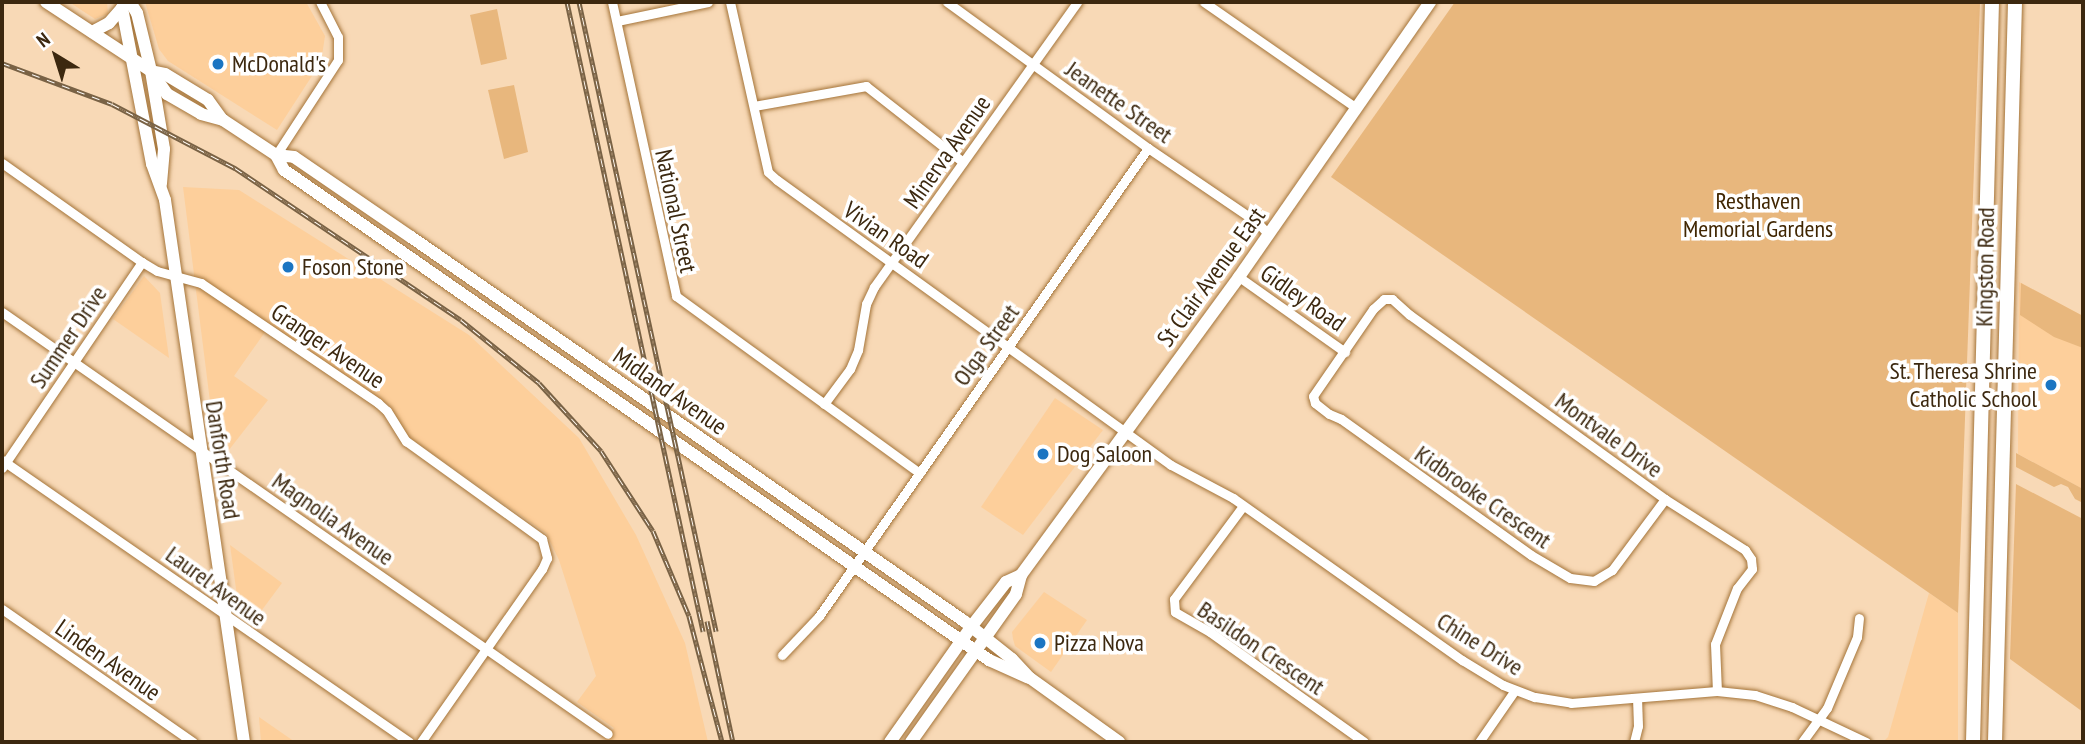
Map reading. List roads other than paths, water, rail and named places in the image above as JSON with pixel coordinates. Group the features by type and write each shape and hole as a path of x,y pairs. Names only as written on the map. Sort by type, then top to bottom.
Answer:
{"main road":[{"name":"Midland Avenue","path":"46,2 151,71 167,94 201,114 223,120 276,155 294,157 971,626 1030,678 1119,742"},
{"name":"St Clair Avenue East","path":"911,742 1016,594 1021,575 1125,429 1239,277 1430,2"},
{"name":"Kingston Road","path":"1973,742 1992,2"},
{"name":"Kingston Road","path":"1995,742 2014,2"},
{"path":"92,32 109,23 125,4"},
{"name":"Danforth Road","path":"125,4 152,164 161,184"},
{"name":"Danforth Road","path":"125,4 137,13 151,71 164,149 161,184 244,742"},
{"name":"Midland Avenue","path":"276,155 284,170 855,564 989,660 1030,678"},
{"name":"St Clair Avenue East","path":"890,742 971,626 1006,582 1021,575"}],"street":[{"path":"276,155 338,62 338,37 320,2"},
{"name":"National Street","path":"612,2 676,296 920,473"},
{"path":"617,21 708,2"},
{"name":"Vivian Road","path":"730,2 768,172 1125,429"},
{"name":"Jeanette Street","path":"947,2 1149,148 1257,222 1268,234"},
{"name":"Minerva Avenue","path":"824,404 850,369 858,350 866,304 892,262 1077,2"},
{"path":"1204,2 1355,107"},
{"path":"754,106 866,86 963,162"},
{"name":"Olga Street","path":"782,655 818,616 1149,148"},
{"name":"Granger Avenue","path":"2,163 142,262 201,283 378,403 387,411 406,441 542,539 547,558 542,569 487,649"},
{"name":"Summer Drive","path":"3,464 142,262"},
{"name":"Gidley Road","path":"1239,277 1345,352"},
{"name":"Montvale Drive","path":"1345,352 1377,304 1392,299 1410,315 1665,499 1745,550 1753,564 1749,575 1737,588 1715,644 1717,691"},
{"name":"Magnolia Avenue","path":"2,312 608,734"},
{"name":"Kidbrooke Crescent","path":"1345,352 1316,388 1315,403 1559,574 1581,581 1604,577 1623,558 1665,499"},
{"name":"Chine Drive","path":"1125,429 1171,465 1209,483 1244,506 1462,660 1515,690 1571,703 1717,691 1767,698 1866,742"},
{"name":"Laurel Avenue","path":"3,464 409,742"},
{"name":"Basildon Crescent","path":"1244,506 1174,599 1175,612 1210,632 1364,742"},
{"name":"Linden Avenue","path":"2,609 193,742"},
{"path":"1802,742 1827,708 1857,637 1859,618"},
{"path":"421,742 487,649"},
{"path":"1479,742 1515,690"},
{"path":"1634,742 1638,726 1637,699"}],"railway":[{"path":"567,2 703,631"},
{"path":"579,2 716,631"},
{"path":"2,63 112,104 235,168 461,320 539,383 601,451 653,531 689,616 722,742"},
{"path":"707,621 733,742"}],"place":[{"name":"McDonald's","path":"218,64"},
{"name":"Foson Stone","path":"288,267"},
{"name":"St. Theresa Shrine Catholic School","path":"2051,385"},
{"name":"Dog Saloon","path":"1043,454"},
{"name":"Pizza Nova","path":"1040,643"}],"park label":[{"name":"Resthaven Memorial Gardens","path":"1758,215"}]}
